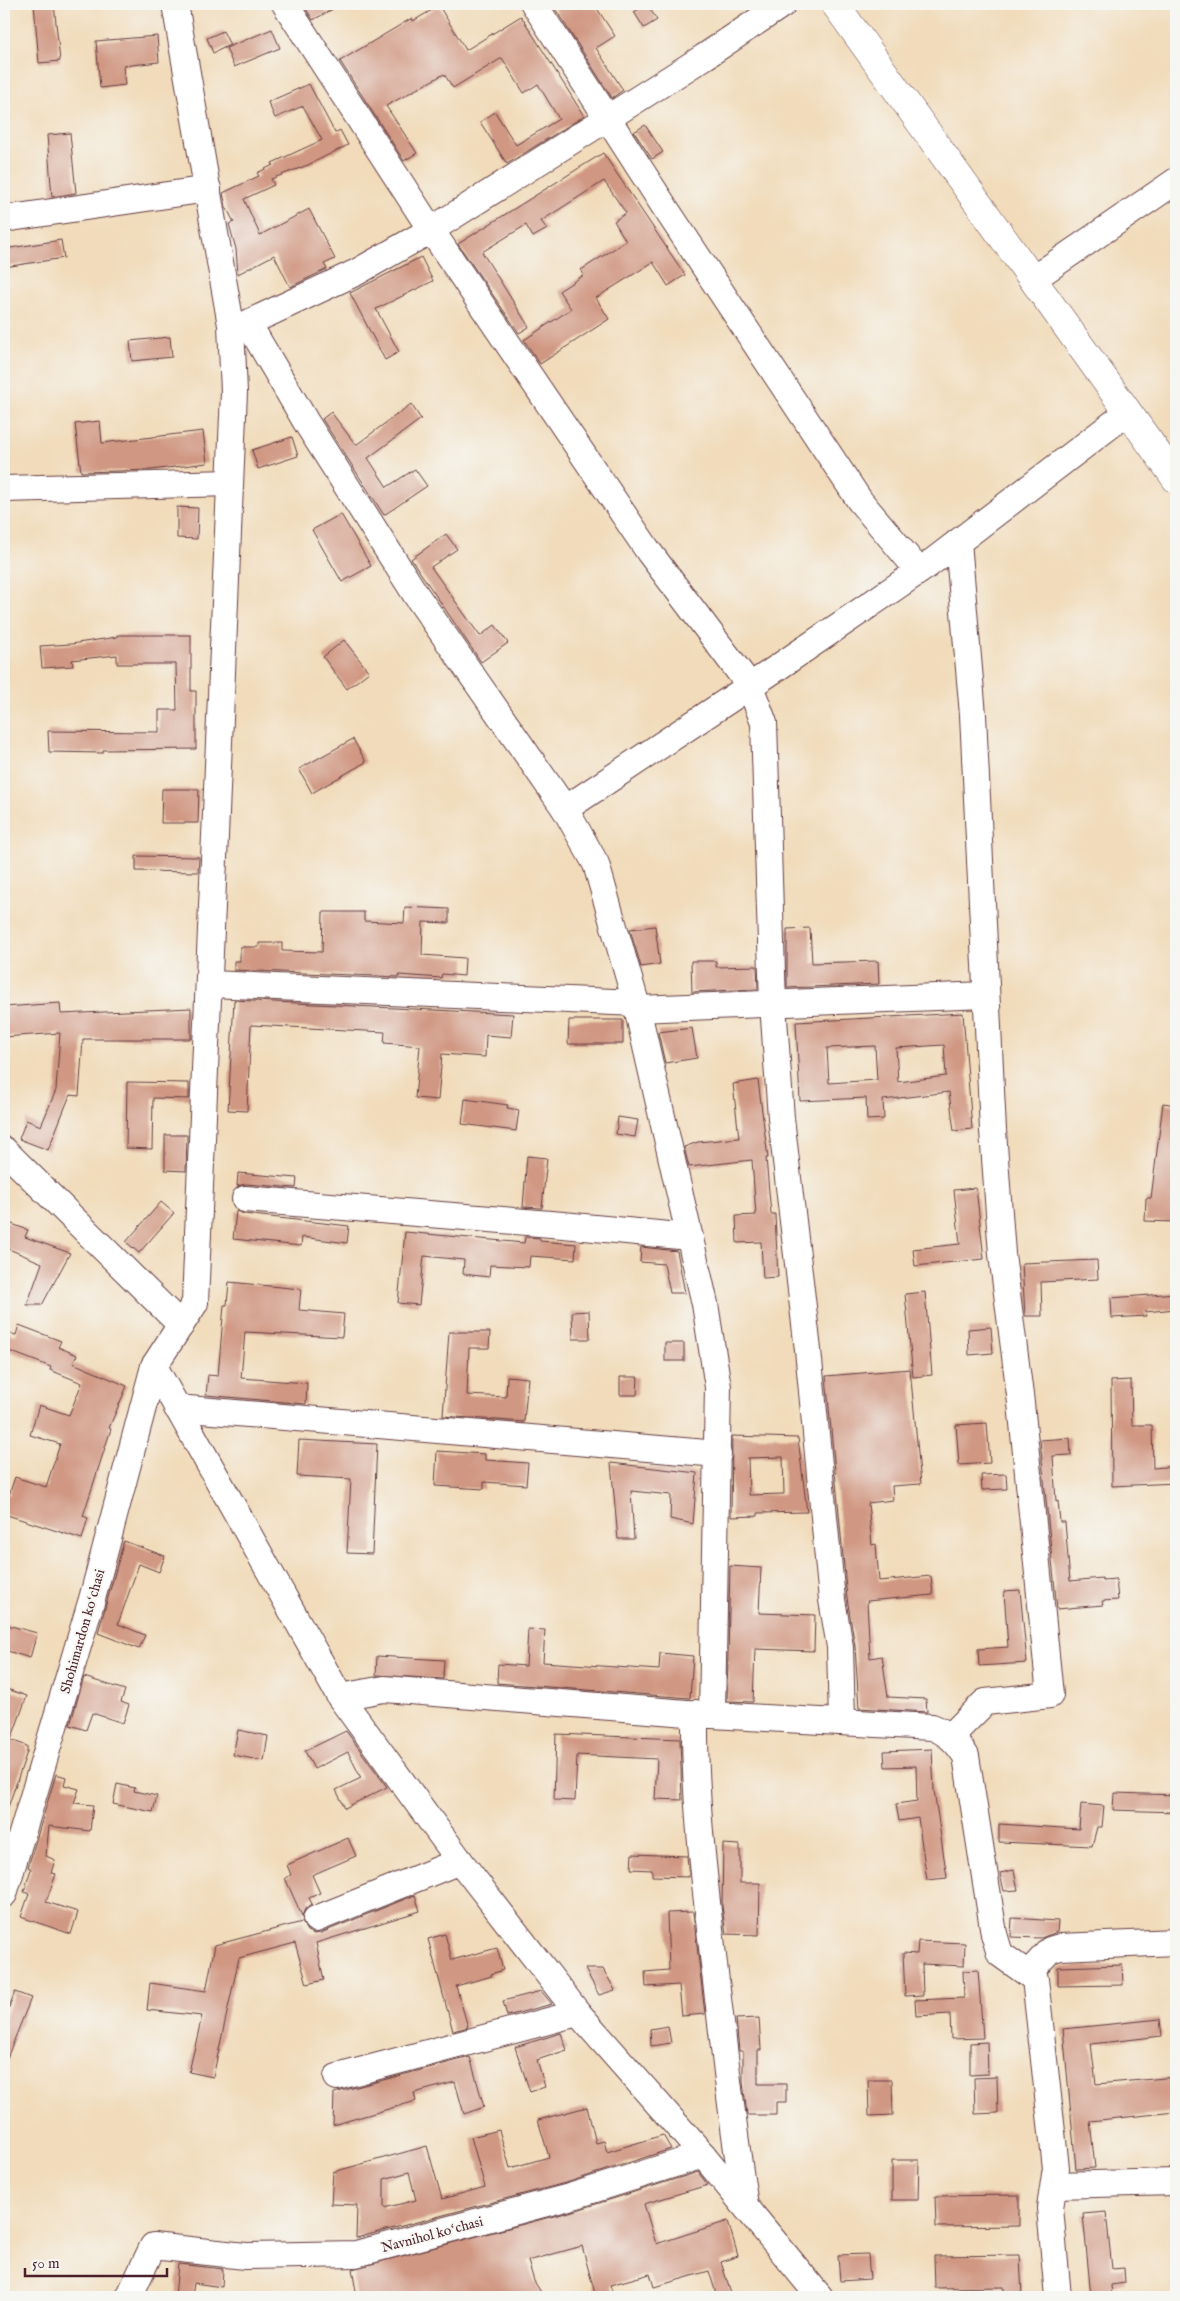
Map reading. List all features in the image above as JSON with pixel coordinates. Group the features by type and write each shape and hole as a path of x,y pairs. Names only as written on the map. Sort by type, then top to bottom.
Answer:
{"main road":[{"path":"835,4 1176,479"}],"street":[{"path":"175,4 208,189 240,324 306,422 416,595 565,809 596,864 636,1006 705,1304 718,1387 718,1454 704,1714 694,1770 725,2058 746,2207"},
{"path":"286,4 431,230 649,552 750,686 764,723 773,1004 781,1118 808,1350 832,1600 840,1647 842,1721"},
{"path":"534,4 860,501 919,571"},
{"path":"240,324 357,272 431,230 608,119 783,4"},
{"path":"1032,279 1176,181"},
{"path":"4,219 208,189"},
{"name":"Shohimardon koʻchasi","path":"4,1894 92,1599 154,1366 195,1303 234,392 240,324"},
{"path":"565,809 919,571 1128,412"},
{"path":"4,490 230,483"},
{"path":"950,1736 985,1702 1050,1694 1021,1403 1002,1254 986,995 973,716 958,542"},
{"path":"210,984 636,1006 773,1004 986,995"},
{"path":"4,1150 181,1325"},
{"path":"244,1199 690,1237"},
{"path":"154,1366 340,1697 460,1861 578,2013 703,2155 817,2297"},
{"path":"177,1408 718,1454"},
{"path":"340,1697 384,1689 704,1714 932,1727 950,1736 966,1756 994,1934 1000,1954 1035,1979 1056,2168 1050,2208 1058,2297"},
{"path":"316,1919 460,1861"},
{"path":"1028,1974 1050,1950 1060,1947 1176,1942"},
{"path":"337,2077 578,2013"},
{"name":"Navnihol koʻchasi","path":"129,2297 153,2246 245,2256 356,2254 573,2196 703,2155"},
{"path":"1054,2185 1176,2182"}],"building":[{"path":"34,4 54,4 60,61 39,63"},
{"path":"303,4 342,4 313,20"},
{"path":"552,4 594,4 615,36 596,48 623,90 612,98"},
{"path":"647,4 657,20 644,28 634,12"},
{"path":"439,6 466,50 521,16 584,116 507,164 480,122 495,112 516,145 559,119 538,84 524,93 502,58 453,88 444,74 386,106 417,153 404,161 340,61 412,18 413,21"},
{"path":"272,29 280,48 234,67 226,48"},
{"path":"223,31 230,45 213,53 207,38"},
{"path":"157,36 159,62 123,66 125,85 100,88 96,41"},
{"path":"309,84 335,133 340,130 348,145 308,165 271,179 274,185 244,199 260,235 309,209 335,259 324,264 327,269 290,287 274,255 238,274 236,249 229,224 234,222 226,207 223,193 259,176 257,173 273,165 272,163 322,140 303,106 275,118 268,102"},
{"path":"645,125 663,152 652,159 634,132"},
{"path":"70,133 76,193 52,197 47,135"},
{"path":"603,153 685,275 668,286 653,262 596,298 609,319 540,364 524,340 571,309 559,291 584,275 581,270 626,241 614,221 626,213 604,181 541,221 547,229 533,237 526,225 482,252 529,327 519,333 458,244"},
{"path":"61,240 64,258 4,267 4,249"},
{"path":"421,257 433,281 376,309 399,352 385,360 350,293"},
{"path":"170,337 172,357 132,361 130,341"},
{"path":"411,404 421,419 368,458 387,487 415,469 427,486 384,515 322,419 331,412 356,445"},
{"path":"100,421 102,443 203,431 207,463 151,470 81,472 75,424"},
{"path":"292,437 298,456 258,469 252,450"},
{"path":"177,507 198,508 197,539 177,538"},
{"path":"341,514 371,566 342,582 312,530"},
{"path":"446,534 457,549 431,567 480,636 495,625 508,643 481,662 411,559"},
{"path":"117,635 191,635 191,691 196,691 196,749 103,750 103,753 49,752 48,731 159,732 159,710 177,710 176,664 117,664 117,655 72,660 73,666 42,668 40,646 71,644 117,637"},
{"path":"344,640 369,672 347,689 323,657"},
{"path":"353,739 366,762 312,793 299,769"},
{"path":"162,789 199,789 198,823 161,823"},
{"path":"136,856 199,857 198,872 136,871"},
{"path":"405,907 449,909 449,923 423,922 422,955 465,958 464,976 442,974 441,978 399,975 399,977 234,970 234,961 240,961 240,947 259,947 259,943 282,943 282,951 322,952 323,912 364,912 364,921 404,923"},
{"path":"655,926 660,964 641,967 630,929"},
{"path":"810,928 812,963 878,961 879,984 787,988 787,929"},
{"path":"691,961 716,961 716,967 757,966 758,989 692,992"},
{"path":"234,1000 513,1014 511,1037 486,1035 485,1057 442,1054 438,1100 415,1098 420,1046 384,1043 385,1032 251,1025 247,1111 228,1110"},
{"path":"60,1003 61,1014 191,1008 191,1039 83,1039 79,1096 70,1095 48,1150 19,1139 26,1120 41,1126 56,1090 60,1033 4,1037 4,1007"},
{"path":"963,1013 972,1129 954,1131 949,1092 883,1100 884,1119 867,1120 866,1098 800,1101 796,1022","holes":["944,1045 946,1076 898,1082 896,1048","875,1046 877,1080 829,1083 827,1048"]},
{"path":"569,1020 623,1020 623,1044 568,1044"},
{"path":"692,1028 697,1058 665,1063 658,1032"},
{"path":"758,1080 768,1158 766,1158 771,1214 775,1214 778,1277 763,1278 761,1242 737,1243 736,1216 756,1215 752,1160 689,1167 684,1147 698,1142 739,1138 733,1084"},
{"path":"127,1082 189,1083 189,1099 153,1098 152,1149 126,1148"},
{"path":"465,1099 508,1105 507,1108 519,1110 516,1131 462,1124"},
{"path":"1163,1103 1176,1105 1176,1222 1145,1221 1146,1198 1151,1198"},
{"path":"618,1117 638,1120 635,1137 616,1134"},
{"path":"165,1135 187,1135 186,1171 165,1170"},
{"path":"527,1156 547,1158 542,1208 523,1207"},
{"path":"238,1173 297,1178 296,1188 246,1184 237,1186"},
{"path":"976,1188 984,1259 915,1266 913,1249 960,1244 954,1190"},
{"path":"161,1202 174,1213 139,1253 126,1242"},
{"path":"236,1211 244,1214 349,1226 347,1243 302,1237 301,1246 233,1239"},
{"path":"4,1221 28,1230 25,1237 70,1253 42,1305 27,1305 42,1263 4,1247"},
{"path":"405,1232 524,1243 525,1237 540,1238 540,1241 576,1244 575,1259 530,1256 529,1267 490,1265 489,1277 463,1274 464,1260 424,1256 419,1305 398,1303"},
{"path":"641,1247 677,1251 685,1293 670,1293 664,1264 640,1262"},
{"path":"1097,1260 1098,1279 1041,1282 1042,1316 1025,1316 1022,1263"},
{"path":"229,1282 301,1289 299,1310 344,1314 342,1337 245,1332 241,1378 307,1383 306,1404 206,1395 208,1375 218,1376 224,1305 227,1305"},
{"path":"925,1292 932,1375 913,1377 905,1294"},
{"path":"1176,1293 1176,1309 1145,1312 1146,1316 1112,1318 1111,1298"},
{"path":"589,1311 590,1339 573,1339 572,1312"},
{"path":"19,1325 61,1341 58,1347 77,1355 73,1363 127,1386 109,1428 111,1429 83,1516 88,1518 82,1539 4,1514 4,1493 9,1495 15,1477 46,1487 60,1444 30,1435 39,1405 69,1415 82,1383 50,1370 51,1367 4,1349 4,1332 16,1335"},
{"path":"991,1327 993,1353 969,1355 968,1329"},
{"path":"449,1332 490,1332 489,1348 469,1348 467,1395 506,1397 507,1376 528,1378 524,1422 443,1416"},
{"path":"665,1343 684,1343 684,1361 665,1361"},
{"path":"910,1369 921,1484 892,1486 893,1500 868,1503 872,1545 876,1544 879,1581 931,1576 933,1595 867,1601 870,1658 882,1656 888,1697 926,1699 927,1712 859,1708 855,1646 847,1598 826,1376"},
{"path":"620,1377 638,1377 637,1395 620,1395"},
{"path":"1131,1380 1132,1425 1152,1425 1153,1468 1176,1466 1176,1483 1112,1486 1111,1381"},
{"path":"987,1423 990,1463 959,1465 956,1425"},
{"path":"732,1436 798,1438 807,1512 758,1513 758,1516 731,1517","holes":["783,1457 784,1494 749,1495 748,1458"]},
{"path":"1070,1438 1071,1455 1053,1456 1056,1502 1058,1501 1060,1522 1065,1522 1070,1581 1102,1578 1103,1580 1116,1579 1118,1600 1102,1601 1103,1605 1057,1609 1040,1440"},
{"path":"299,1440 377,1444 372,1554 347,1553 351,1479 297,1476"},
{"path":"437,1451 485,1454 485,1460 528,1463 526,1485 484,1482 484,1489 435,1486"},
{"path":"611,1463 697,1473 693,1524 670,1519 671,1495 631,1491 634,1539 618,1539"},
{"path":"1006,1474 1007,1489 982,1490 981,1475"},
{"path":"124,1541 165,1556 159,1572 139,1564 118,1624 145,1635 139,1649 98,1633"},
{"path":"730,1566 761,1568 759,1613 815,1615 814,1651 755,1649 753,1702 727,1701"},
{"path":"1020,1590 1027,1663 979,1666 978,1649 1008,1647 1004,1591"},
{"path":"4,1624 37,1633 30,1658 4,1650"},
{"path":"528,1629 545,1630 543,1662 659,1670 660,1653 693,1656 690,1698 497,1683 498,1664 526,1666"},
{"path":"377,1656 444,1660 443,1679 376,1675"},
{"path":"84,1677 125,1690 121,1702 129,1705 123,1723 92,1713 86,1730 70,1725"},
{"path":"4,1688 27,1696 11,1740 27,1746 27,1752 6,1813 4,1812"},
{"path":"238,1730 268,1736 264,1761 233,1755"},
{"path":"346,1731 387,1787 345,1808 336,1790 361,1778 348,1752 314,1769 305,1751"},
{"path":"556,1734 680,1739 682,1800 655,1799 657,1759 577,1755 575,1801 554,1800"},
{"path":"932,1749 934,1790 947,1878 927,1880 918,1818 899,1821 896,1804 917,1801 916,1766 885,1767 884,1751"},
{"path":"56,1774 66,1777 64,1785 79,1789 74,1803 93,1805 90,1831 49,1826 46,1856 55,1860 51,1873 56,1874 46,1902 78,1912 71,1934 21,1917 29,1894 24,1892 31,1869 28,1867"},
{"path":"117,1784 135,1788 134,1791 157,1796 153,1812 113,1804"},
{"path":"1114,1793 1176,1795 1176,1812 1113,1810"},
{"path":"1081,1804 1104,1806 1102,1827 1097,1827 1092,1846 999,1842 999,1824 1079,1829"},
{"path":"348,1838 356,1856 312,1875 320,1893 309,1898 312,1904 305,1909 302,1916 285,1878 291,1875 287,1865"},
{"path":"723,1844 740,1845 740,1883 760,1883 759,1935 726,1934 722,1906"},
{"path":"632,1854 687,1856 689,1877 652,1876 652,1870 631,1869"},
{"path":"1014,1870 1018,1890 1004,1891 1000,1873"},
{"path":"415,1895 420,1911 316,1943 324,1980 307,1984 295,1943 239,1958 213,2077 189,2072 202,2016 147,2010 150,1983 206,1991 215,1945 302,1922 307,1931 314,1934 321,1933"},
{"path":"693,1912 705,2014 682,2016 679,1985 646,1987 645,1972 669,1970 667,1913"},
{"path":"1012,1918 1058,1921 1057,1932 1041,1938 1011,1937"},
{"path":"445,1934 452,1960 497,1948 503,1970 491,1974 492,1976 456,1986 468,2027 453,2031 428,1939"},
{"path":"918,1941 965,1943 964,1966 922,1964 923,1995 905,1996 903,1953 917,1954"},
{"path":"1122,1965 1123,1985 1058,1986 1058,1967"},
{"path":"585,1969 603,1969 615,1990 599,1995"},
{"path":"978,1970 983,2038 951,2039 950,2014 916,2016 915,2000 964,1998 963,1971"},
{"path":"541,1991 552,2004 507,2016 503,2001"},
{"path":"15,1992 31,1998 5,2063 4,2020"},
{"path":"759,2018 761,2050 758,2050 758,2084 786,2084 786,2102 776,2102 776,2115 747,2115 743,2082 743,2051 739,2051 736,2019"},
{"path":"1160,2019 1162,2036 1091,2044 1096,2084 1176,2077 1176,2112 1090,2121 1095,2168 1076,2169 1063,2029"},
{"path":"668,2026 671,2043 651,2046 650,2029"},
{"path":"561,2033 567,2050 537,2060 545,2087 530,2092 515,2047"},
{"path":"987,2042 988,2074 970,2075 970,2043"},
{"path":"470,2057 484,2107 464,2114 455,2082 414,2093 416,2101 333,2125 334,2093"},
{"path":"997,2077 998,2113 975,2114 974,2078"},
{"path":"868,2080 892,2080 893,2115 869,2116"},
{"path":"587,2107 596,2143 604,2141 607,2152 663,2135 671,2149 569,2182 356,2238 357,2205 331,2204 333,2172 427,2146 442,2199 485,2187 471,2137 499,2130 510,2168 549,2157 538,2120","holes":["409,2172 416,2200 384,2208 384,2179"]},
{"path":"892,2160 919,2160 918,2200 892,2200"},
{"path":"698,2172 708,2185 644,2204 656,2244 728,2221 738,2256 721,2262 732,2297 717,2297 709,2271 654,2287 650,2274 610,2285 614,2297 596,2297 582,2246 528,2261 534,2281 544,2297 357,2297 352,2269 577,2210"},
{"path":"1019,2195 1019,2226 936,2227 935,2196"},
{"path":"1106,2212 1112,2269 1124,2268 1125,2283 1111,2285 1112,2297 1091,2297 1083,2214"},
{"path":"868,2254 870,2279 840,2281 838,2255"},
{"path":"1020,2255 1022,2297 1004,2297 1004,2287 935,2288 934,2256"},
{"path":"178,2264 223,2269 222,2287 194,2283 192,2297 175,2297"}]}
